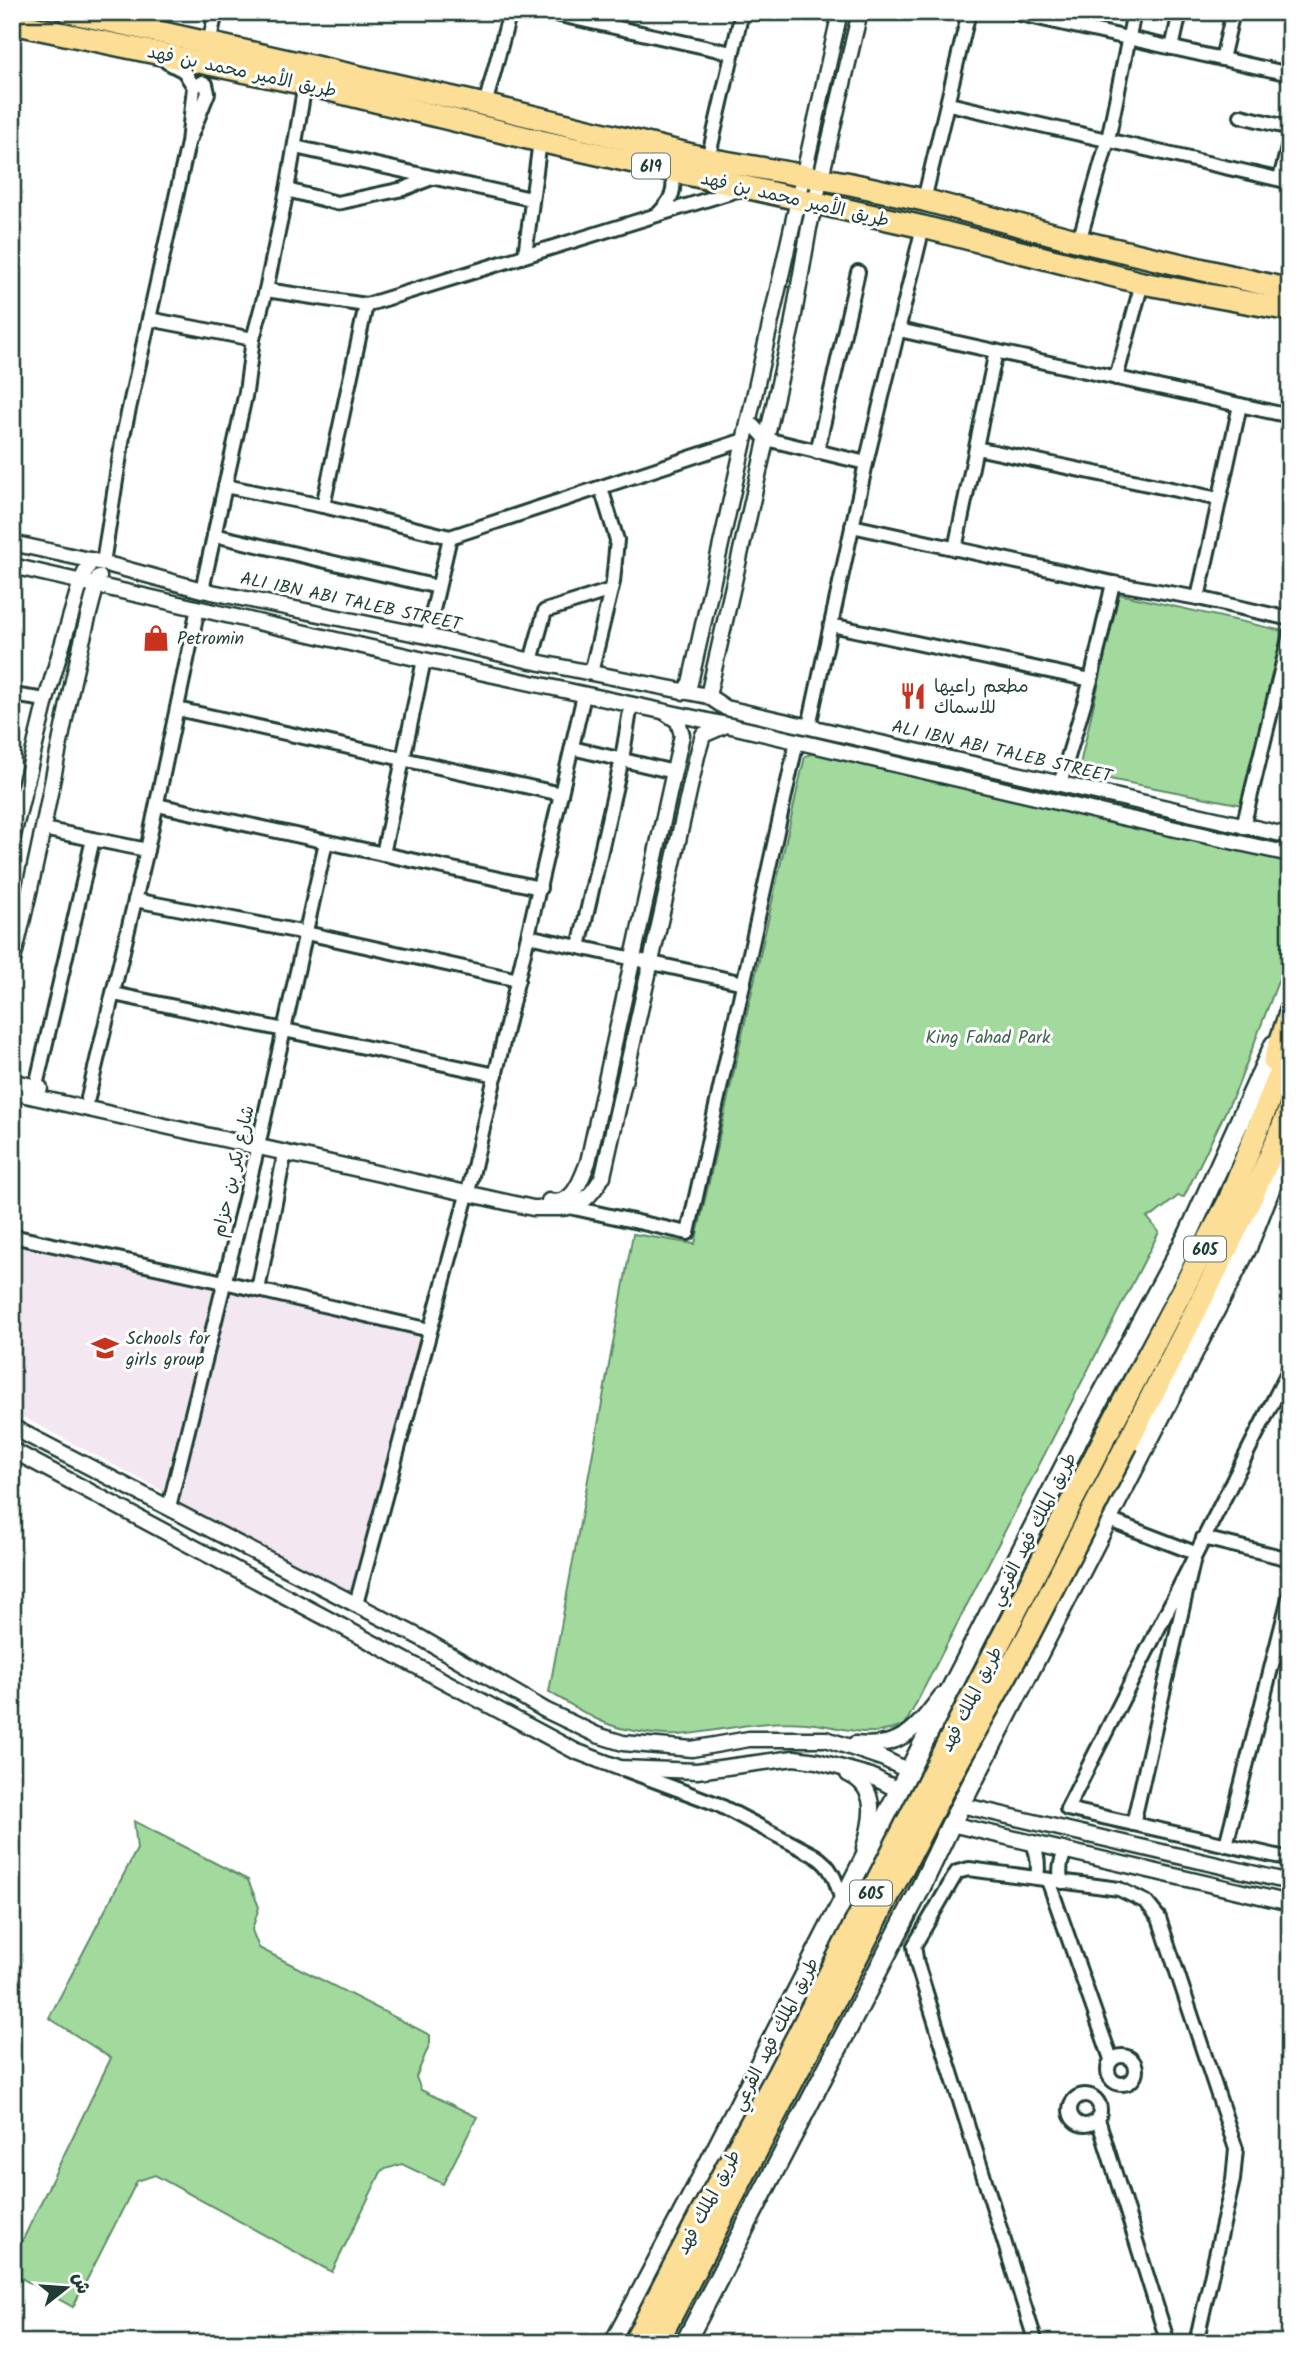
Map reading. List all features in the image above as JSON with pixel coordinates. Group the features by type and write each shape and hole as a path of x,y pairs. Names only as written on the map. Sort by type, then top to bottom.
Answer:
{"highway":[{"name":"طريق الأمير محمد بن فهد","path":"69,12 98,15 708,159 924,201 1079,241 1290,290"},
{"name":"طريق الأمير محمد بن فهد","path":"12,23 305,84 540,141 923,228 1142,283 1290,310"},
{"path":"1228,1203 1290,1012"},
{"name":"طريق الملك فهد","path":"634,2343 702,2211 785,2061 1228,1203 1290,1048"},
{"name":"طريق الملك فهد","path":"657,2343 954,1769 1027,1637 1127,1444 1221,1258 1277,1142 1290,1108"},
{"path":"1221,1258 1280,1157 1290,1132"}],"main road":[{"name":"طريق الملك فهد الفرعي","path":"614,2343 704,2175 1085,1426 1189,1233 1290,1012"},
{"path":"685,2343 1247,1248 1290,1138"},
{"path":"909,1772 961,1805"},
{"path":"898,1790 951,1824"}],"street":[{"path":"209,43 216,12"},
{"path":"485,105 510,12"},
{"path":"546,12 732,53"},
{"path":"708,159 742,12"},
{"path":"684,692 690,683 744,440 807,201 840,12"},
{"path":"812,178 860,12"},
{"path":"924,201 969,12"},
{"path":"1011,12 1290,74"},
{"path":"1079,241 1108,140 1134,12"},
{"path":"1172,48 1180,12"},
{"path":"1222,59 1233,12"},
{"path":"12,839 46,700 81,581 97,562 107,543 123,436 188,144 208,93 206,84 202,82 194,87 184,71 170,63 145,57 125,46"},
{"path":"202,590 246,392 253,338 287,190 305,84"},
{"path":"949,104 1285,181 1290,140"},
{"path":"1241,116 1290,128"},
{"path":"525,255 540,141"},
{"path":"295,147 531,199"},
{"path":"670,207 675,185 672,171"},
{"path":"287,190 337,203 403,190 432,178"},
{"path":"266,290 366,304 657,215 670,207 745,188"},
{"path":"708,696 792,326 809,228 807,201"},
{"path":"809,726 866,463 923,228"},
{"path":"817,452 858,272"},
{"path":"1116,378 1142,283"},
{"path":"323,506 366,304"},
{"path":"149,319 253,338"},
{"path":"899,330 1290,416"},
{"path":"955,549 996,351"},
{"path":"1198,598 1240,405"},
{"path":"749,421 766,439 866,463"},
{"path":"225,486 323,506 450,537 744,440"},
{"path":"976,448 1219,499"},
{"path":"590,673 611,590 617,540 601,488"},
{"path":"852,526 1290,619"},
{"path":"214,534 438,587"},
{"path":"426,636 450,537"},
{"name":"ALI IBN ABI TALEB STREET","path":"12,543 202,590 708,696 726,708 1290,836"},
{"path":"12,964 43,829 63,720 97,584 97,562"},
{"name":"ALI IBN ABI TALEB STREET","path":"12,566 1290,854"},
{"path":"1060,784 1091,680 1113,583"},
{"path":"531,661 545,611 611,590"},
{"path":"88,1098 147,850 198,608"},
{"path":"831,625 1091,680"},
{"path":"1243,827 1290,634"},
{"path":"383,854 424,660"},
{"path":"12,695 52,699 63,720"},
{"path":"356,1604 469,1189 584,695"},
{"path":"579,947 622,759 631,705"},
{"path":"177,709 561,794"},
{"path":"12,1092 258,1141 285,1152 469,1189 555,1203 573,1195 580,1185 588,1162 682,735 678,721 665,713"},
{"path":"573,1208 592,1194 603,1176 703,735 727,725"},
{"path":"12,1081 469,1189 533,1208 573,1208 688,1233 797,741"},
{"path":"572,748 674,772"},
{"path":"157,805 540,888"},
{"path":"43,829 147,850"},
{"path":"36,1086 93,839"},
{"name":"شارع بكر بن حزام","path":"169,1507 258,1141 326,842"},
{"path":"135,900 306,933 518,980"},
{"path":"528,936 744,984"},
{"path":"114,994 496,1075"},
{"path":"258,1290 285,1152"},
{"path":"12,1236 430,1330"},
{"path":"1290,1368 1284,1396 1195,1553 1067,1809 1290,1859"},
{"path":"12,1427 421,1638 545,1710 597,1735 623,1743 692,1749 749,1739 826,1739 874,1744 890,1742 917,1727 961,1670"},
{"path":"12,1450 575,1751 717,1804 814,1854 826,1862 835,1876 842,1900"},
{"path":"1109,1520 1195,1553"},
{"path":"1203,1538 1290,1559"},
{"path":"1133,1824 1195,1553"},
{"path":"1226,1845 1290,1594"},
{"path":"938,1717 940,1741 953,1751 972,1757 987,1754"},
{"path":"826,1739 882,1758 909,1772"},
{"path":"620,1768 697,1771 794,1758 817,1761 871,1776 898,1790"},
{"path":"817,1761 857,1778 866,1790 872,1820 859,1866"},
{"path":"961,1805 1290,1882"},
{"path":"951,1824 1290,1903"},
{"path":"1032,1843 1111,2059"},
{"path":"1062,1882 1059,1874 1065,1851"},
{"path":"1037,2343 916,1964 915,1946 957,1872 969,1868 1119,1889 1146,1902 1159,1918 1236,2149 1233,2180 1196,2343"},
{"path":"1098,2119 1168,2343"}],"shaded area":[{"name":"Schools for girls group","path":"12,1244 214,1286 163,1491 12,1411"},
{"path":"224,1282 430,1330 356,1604 169,1507"}],"green space":[{"path":"1119,594 1283,631 1243,805 1078,773"},
{"name":"King Fahad Park","path":"818,752 1290,859 1290,950 1237,1088 1184,1197 1178,1196 1154,1215 1147,1217 1159,1232 905,1725 878,1732 790,1722 678,1735 638,1732 605,1723 549,1692 633,1234 695,1244 805,756"},
{"path":"134,1821 248,1880 259,1907 252,1930 259,1948 430,2035 430,2043 416,2077 421,2090 477,2117 443,2184 402,2164 382,2170 332,2272 155,2175 137,2181 73,2307 12,2273 12,2262 111,2058 49,2018 137,1849"}],"place":[{"name":"Petromin","path":"156,638"},
{"name":"مطعم راعيها للاسماك","path":"913,696"},
{"name":"Schools for girls group","path":"105,1348"}]}
